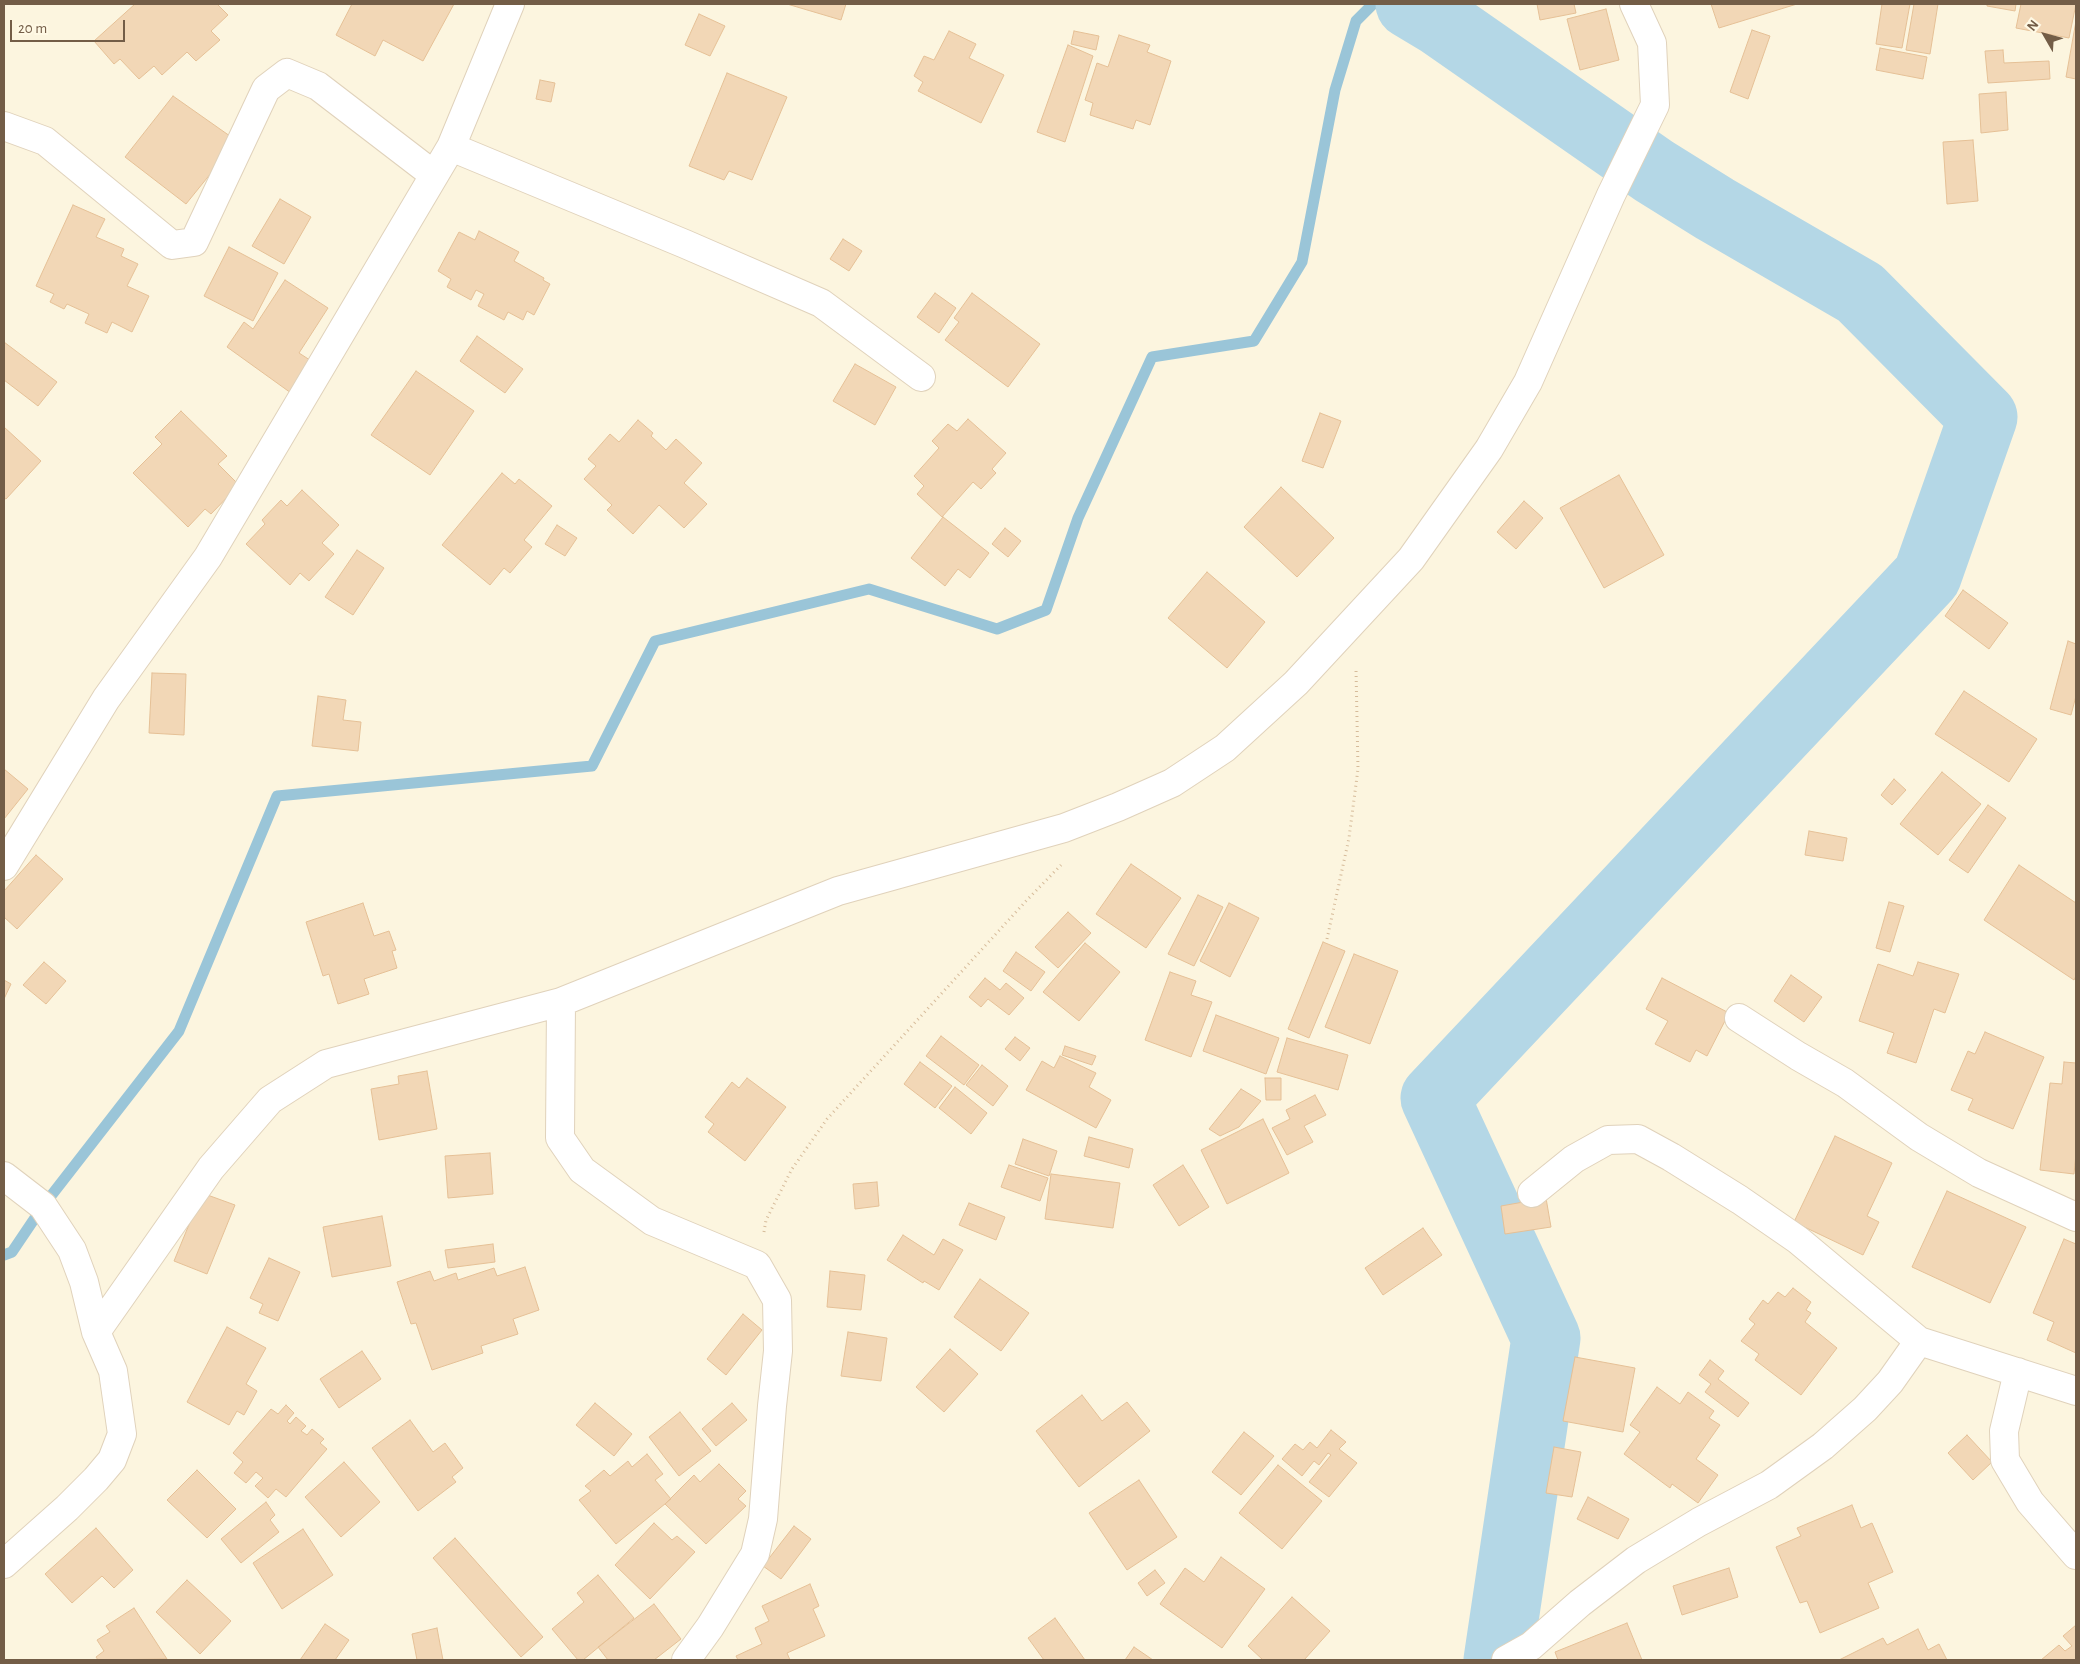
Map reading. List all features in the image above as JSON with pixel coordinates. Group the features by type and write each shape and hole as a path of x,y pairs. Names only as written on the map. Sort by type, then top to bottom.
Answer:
{"street":[{"path":"4,866 106,699 208,557 451,147 510,4"},
{"path":"96,1332 211,1168 270,1100 326,1064 561,1002 838,890 1064,828 1172,783 1225,748 1296,684 1411,559 1489,449 1528,382 1611,195 1655,105 1652,43 1634,4"},
{"path":"4,126 45,141 172,245 194,242 266,89 287,73 318,86 434,175"},
{"path":"451,147 685,244 821,304 921,377"},
{"path":"561,1002 560,1138 582,1170 652,1221 757,1265 777,1300 778,1350 763,1519 755,1554 710,1627 686,1660"},
{"path":"1739,1018 1798,1056 1846,1083 1919,1137 1979,1174 2076,1217"},
{"path":"1532,1193 1574,1159 1608,1140 1638,1139 1672,1157 1798,1240 1919,1341 2076,1391"},
{"path":"4,1176 43,1206 72,1250 84,1282 96,1332 113,1371 122,1434 112,1460 96,1480 4,1564"},
{"path":"1506,1660 1531,1646 1580,1603 1636,1560 1699,1522 1769,1485 1823,1446 1865,1409 1890,1382 1919,1341"},
{"path":"2018,1372 2004,1431 2005,1460 2030,1502 2076,1555"}],"path":[{"path":"1326,939 1349,838 1358,769 1355,618"},
{"path":"757,1265 766,1220 792,1169 827,1119 1026,901 1065,861"}],"building":[{"path":"135,4 217,4 228,15 211,31 220,40 196,61 187,52 162,75 154,66 139,79 120,59 114,64 94,41"},
{"path":"352,4 454,4 423,61 383,40 375,56 336,35"},
{"path":"787,4 846,4 841,20"},
{"path":"1537,4 1574,4 1576,13 1540,20"},
{"path":"1711,4 1797,4 1719,28"},
{"path":"1882,4 1910,4 1902,48 1876,44"},
{"path":"1914,4 1938,4 1930,54 1906,50"},
{"path":"1987,4 2016,4 2015,11 1987,6"},
{"path":"2021,4 2076,4 2069,38 2016,28"},
{"path":"1606,9 1619,60 1580,70 1567,19"},
{"path":"699,14 725,26 710,56 685,45"},
{"path":"2076,21 2076,79 2066,77"},
{"path":"1752,30 1770,36 1748,99 1730,92"},
{"path":"949,31 976,44 969,58 1004,75 981,123 918,91 923,82 914,76 924,56 934,60"},
{"path":"1074,31 1099,36 1096,50 1071,44"},
{"path":"1119,35 1150,45 1147,52 1171,61 1150,125 1136,120 1133,129 1090,115 1093,103 1085,100 1097,63 1108,67"},
{"path":"1068,45 1093,56 1065,142 1037,132"},
{"path":"1880,48 1927,57 1923,79 1876,70"},
{"path":"2003,50 2004,63 2049,61 2050,79 1988,83 1985,51"},
{"path":"727,73 787,97 752,180 729,171 724,180 689,166"},
{"path":"540,80 555,83 551,102 536,99"},
{"path":"2006,92 2008,130 1981,133 1979,94"},
{"path":"173,96 237,141 186,204 125,157"},
{"path":"1973,140 1978,201 1947,204 1943,142"},
{"path":"280,199 311,217 284,264 252,246"},
{"path":"73,205 105,219 96,237 124,249 121,256 138,264 127,286 149,296 132,332 112,322 107,333 85,323 89,314 67,304 64,309 50,302 54,294 36,286"},
{"path":"479,231 519,252 514,261 544,278 543,280 550,284 534,315 527,311 523,320 508,312 504,320 478,306 484,294 476,290 471,300 447,287 451,279 438,271 459,232 475,240"},
{"path":"843,239 862,251 849,271 830,259"},
{"path":"229,247 278,273 253,321 204,296"},
{"path":"285,280 328,308 299,353 313,362 291,393 227,347 244,322 253,329"},
{"path":"935,293 956,308 939,333 917,317"},
{"path":"972,293 1040,344 1008,387 945,340 959,322 954,318"},
{"path":"477,336 523,369 505,393 460,361"},
{"path":"4,342 57,382 38,406 4,380"},
{"path":"855,364 896,387 875,425 833,401"},
{"path":"416,371 474,411 430,475 371,435"},
{"path":"181,411 227,456 218,464 239,485 211,514 205,509 188,527 133,473 162,444 155,437"},
{"path":"1320,413 1341,421 1323,468 1302,461"},
{"path":"968,419 1006,453 992,469 996,473 981,489 973,482 942,517 917,494 924,486 914,476 939,448 932,441 948,424 957,431"},
{"path":"638,420 653,433 651,436 666,450 676,439 702,463 684,483 707,504 684,528 659,505 633,534 607,510 612,505 584,479 596,466 588,459 610,434 619,442"},
{"path":"4,427 41,461 6,499 4,498"},
{"path":"502,473 515,484 519,479 552,506 524,540 532,547 510,573 504,568 490,585 442,545"},
{"path":"1619,475 1664,555 1604,588 1560,508"},
{"path":"1281,487 1334,538 1297,577 1244,527"},
{"path":"302,490 339,525 322,543 334,554 309,581 300,573 290,585 246,544 265,524 262,520 281,500 287,506"},
{"path":"1524,501 1543,518 1516,549 1497,532"},
{"path":"943,517 989,553 970,578 958,569 945,586 911,558"},
{"path":"557,525 577,538 565,556 545,544"},
{"path":"1005,528 1021,541 1008,557 992,544"},
{"path":"357,550 384,568 353,615 325,597"},
{"path":"1207,572 1265,622 1227,668 1168,618"},
{"path":"1963,590 2008,623 1989,649 1945,616"},
{"path":"2068,641 2076,644 2076,696 2071,715 2050,709"},
{"path":"152,673 186,674 184,735 149,733"},
{"path":"1964,691 2037,739 2009,782 1935,734"},
{"path":"318,696 346,700 343,720 361,722 358,751 312,746"},
{"path":"4,769 28,789 4,819"},
{"path":"1942,772 1981,804 1938,855 1900,824"},
{"path":"1894,779 1906,790 1892,805 1881,795"},
{"path":"1988,805 2006,818 1968,873 1949,860"},
{"path":"1809,831 1847,838 1843,861 1805,855"},
{"path":"36,855 63,879 17,929 4,917 4,891"},
{"path":"1131,864 1181,898 1146,948 1096,914"},
{"path":"2019,865 2076,903 2076,976 2074,980 1984,920"},
{"path":"1198,895 1223,907 1194,966 1168,954"},
{"path":"1889,902 1904,906 1890,952 1876,948"},
{"path":"363,903 374,936 389,931 396,950 392,951 397,968 364,979 369,994 338,1004 329,974 323,976 306,922"},
{"path":"1229,903 1259,918 1230,977 1200,961"},
{"path":"1068,912 1091,933 1058,968 1035,947"},
{"path":"1323,942 1345,951 1309,1038 1288,1029"},
{"path":"1085,943 1120,972 1079,1021 1043,992"},
{"path":"1016,952 1045,972 1031,991 1003,971"},
{"path":"1354,954 1398,971 1370,1044 1325,1027"},
{"path":"44,962 66,981 46,1004 23,985"},
{"path":"1918,962 1959,974 1945,1013 1934,1009 1916,1063 1887,1053 1894,1033 1859,1021 1878,964 1913,976"},
{"path":"1170,972 1196,981 1191,995 1212,1002 1191,1057 1145,1040"},
{"path":"1791,975 1822,997 1804,1022 1774,1001"},
{"path":"985,978 1000,990 1006,983 1024,998 1009,1015 988,999 981,1007 969,997"},
{"path":"1662,978 1729,1013 1707,1056 1696,1050 1690,1062 1655,1044 1668,1021 1646,1009"},
{"path":"4,980 11,984 4,999"},
{"path":"1216,1015 1279,1038 1266,1074 1203,1051"},
{"path":"1985,1032 2044,1057 2013,1129 1968,1110 1973,1099 1951,1090 1968,1051 1975,1054"},
{"path":"941,1036 979,1065 964,1085 926,1056"},
{"path":"1015,1037 1030,1048 1020,1061 1005,1049"},
{"path":"1287,1038 1348,1055 1338,1090 1277,1072"},
{"path":"1065,1046 1096,1056 1092,1065 1062,1055"},
{"path":"1060,1056 1096,1073 1089,1087 1111,1100 1096,1128 1026,1090 1042,1061 1054,1068"},
{"path":"920,1062 952,1086 935,1108 904,1084"},
{"path":"2064,1062 2076,1063 2076,1154 2074,1174 2040,1170 2050,1083 2062,1084"},
{"path":"982,1065 1008,1086 993,1106 966,1085"},
{"path":"427,1071 437,1129 379,1140 371,1089 399,1084 398,1076"},
{"path":"747,1078 786,1107 745,1161 708,1132 714,1124 705,1117 732,1082 739,1088"},
{"path":"1265,1078 1281,1078 1281,1100 1266,1100"},
{"path":"955,1087 987,1113 971,1134 939,1108"},
{"path":"1241,1089 1261,1101 1239,1127 1220,1136 1209,1129"},
{"path":"1315,1095 1326,1115 1304,1126 1313,1142 1287,1155 1272,1128 1290,1119 1286,1110"},
{"path":"1263,1119 1289,1173 1227,1204 1201,1150"},
{"path":"1835,1136 1892,1163 1867,1216 1879,1222 1863,1255 1794,1222"},
{"path":"1089,1137 1133,1149 1129,1168 1084,1156"},
{"path":"1023,1139 1057,1151 1049,1176 1015,1164"},
{"path":"490,1153 493,1194 448,1198 445,1156"},
{"path":"1009,1165 1048,1178 1040,1201 1001,1187"},
{"path":"1183,1165 1209,1207 1179,1226 1153,1185"},
{"path":"1051,1174 1120,1183 1113,1228 1045,1219"},
{"path":"877,1182 879,1206 855,1209 853,1184"},
{"path":"1947,1191 2026,1227 1990,1303 1912,1267"},
{"path":"202,1193 235,1205 207,1274 174,1261"},
{"path":"1546,1198 1551,1227 1505,1234 1501,1206"},
{"path":"969,1203 1005,1217 996,1240 959,1225"},
{"path":"382,1216 391,1266 332,1277 323,1227"},
{"path":"1423,1228 1442,1255 1383,1295 1365,1268"},
{"path":"903,1235 934,1255 943,1239 963,1250 939,1290 924,1281 923,1283 887,1260"},
{"path":"2064,1239 2076,1244 2076,1353 2047,1340 2054,1322 2033,1313"},
{"path":"493,1244 495,1262 448,1268 445,1250"},
{"path":"269,1258 300,1272 278,1321 259,1313 263,1304 250,1298"},
{"path":"525,1267 539,1310 513,1319 518,1334 481,1346 483,1353 432,1370 416,1323 411,1324 397,1282 430,1271 434,1281 456,1273 458,1280 494,1268 497,1276"},
{"path":"830,1271 865,1275 861,1310 827,1307"},
{"path":"980,1279 1029,1313 1001,1351 954,1317"},
{"path":"1793,1288 1811,1302 1806,1310 1811,1313 1805,1322 1837,1348 1801,1395 1755,1360 1759,1354 1741,1341 1755,1324 1749,1319 1763,1300 1768,1304 1778,1292 1785,1297"},
{"path":"743,1314 762,1330 726,1375 707,1359"},
{"path":"227,1327 266,1348 246,1384 257,1391 244,1415 237,1411 229,1425 187,1402"},
{"path":"848,1332 887,1338 881,1381 841,1376"},
{"path":"950,1349 978,1374 944,1412 916,1387"},
{"path":"362,1351 381,1379 339,1408 320,1379"},
{"path":"1575,1357 1635,1368 1623,1432 1563,1421"},
{"path":"1710,1360 1724,1371 1718,1379 1749,1403 1738,1417 1705,1392 1711,1384 1699,1375"},
{"path":"1657,1387 1680,1404 1688,1392 1714,1411 1709,1418 1720,1425 1696,1459 1718,1475 1698,1503 1672,1484 1670,1488 1624,1454 1640,1432 1630,1425"},
{"path":"1082,1395 1102,1421 1127,1402 1150,1431 1079,1487 1036,1431"},
{"path":"595,1403 632,1434 614,1456 576,1425"},
{"path":"732,1403 747,1420 716,1446 702,1429"},
{"path":"286,1405 294,1413 287,1421 290,1424 296,1417 306,1426 301,1431 307,1435 312,1429 324,1439 320,1443 327,1449 286,1497 276,1489 268,1498 255,1486 263,1478 256,1472 246,1483 234,1473 243,1462 233,1453 271,1409 278,1414"},
{"path":"680,1412 711,1451 679,1476 649,1437"},
{"path":"410,1420 433,1452 445,1443 463,1468 452,1477 456,1482 418,1511 372,1448"},
{"path":"1331,1430 1346,1442 1339,1449 1357,1463 1329,1497 1309,1482 1331,1455 1328,1453 1319,1465 1314,1461 1302,1476 1282,1459 1295,1444 1303,1450 1310,1442 1317,1448"},
{"path":"1244,1432 1274,1456 1241,1495 1212,1472"},
{"path":"1967,1435 1992,1462 1973,1480 1948,1453"},
{"path":"1554,1447 1581,1452 1572,1497 1546,1493"},
{"path":"647,1454 663,1474 655,1480 671,1499 616,1544 579,1500 591,1491 585,1486 604,1470 610,1476 628,1461 632,1467"},
{"path":"344,1462 380,1502 341,1537 305,1497"},
{"path":"719,1464 746,1491 738,1499 746,1506 706,1544 665,1504 694,1475 700,1482"},
{"path":"1278,1465 1322,1501 1282,1549 1239,1513"},
{"path":"197,1470 236,1509 207,1538 167,1500"},
{"path":"1139,1480 1177,1537 1127,1570 1089,1513"},
{"path":"1588,1497 1629,1519 1618,1539 1577,1519"},
{"path":"266,1502 275,1515 270,1520 279,1532 241,1563 221,1539"},
{"path":"1852,1505 1861,1528 1872,1523 1893,1572 1868,1583 1879,1608 1820,1633 1807,1601 1800,1603 1776,1547 1801,1536 1797,1528"},
{"path":"654,1523 672,1540 677,1536 695,1552 650,1599 615,1565"},
{"path":"794,1526 811,1539 781,1579 763,1566"},
{"path":"96,1528 133,1570 114,1588 102,1576 72,1603 45,1574"},
{"path":"303,1529 333,1575 282,1609 253,1563"},
{"path":"455,1538 543,1637 521,1657 433,1558"},
{"path":"1221,1557 1265,1589 1222,1648 1160,1604 1185,1568 1204,1582"},
{"path":"1729,1568 1738,1597 1682,1615 1673,1586"},
{"path":"1155,1570 1165,1583 1147,1596 1138,1583"},
{"path":"598,1575 634,1618 583,1660 578,1660 552,1629 584,1602 577,1593"},
{"path":"187,1580 231,1621 200,1654 156,1612"},
{"path":"810,1584 819,1606 813,1609 825,1636 787,1653 790,1660 738,1660 736,1656 762,1644 755,1628 769,1621 762,1606"},
{"path":"1292,1597 1330,1631 1304,1660 1263,1660 1248,1646"},
{"path":"654,1604 681,1639 654,1660 608,1660 598,1647"},
{"path":"134,1608 167,1659 98,1660 96,1657 104,1651 97,1640 110,1632 106,1626"},
{"path":"1055,1618 1085,1660 1044,1660 1028,1638"},
{"path":"1627,1623 1642,1660 1558,1660 1555,1652"},
{"path":"325,1624 349,1640 335,1660 300,1660"},
{"path":"2076,1625 2076,1660 2041,1660 2059,1645 2065,1651 2072,1646 2063,1636"},
{"path":"437,1628 443,1660 417,1660 412,1634"},
{"path":"1918,1629 1928,1650 1939,1644 1947,1660 1839,1660 1883,1638 1887,1645"},
{"path":"1134,1647 1153,1660 1125,1660"}],"waterway":[{"path":"4,1255 12,1252 43,1206 179,1031 277,796 592,766 655,641 869,589 997,629 1046,610 1078,518 1152,357 1254,341 1302,262 1335,90 1356,21 1373,4"},
{"path":"1410,4 1440,22 1654,171 1715,209 1860,293 1983,417 1927,576 1435,1098 1546,1338 1498,1660"}]}
